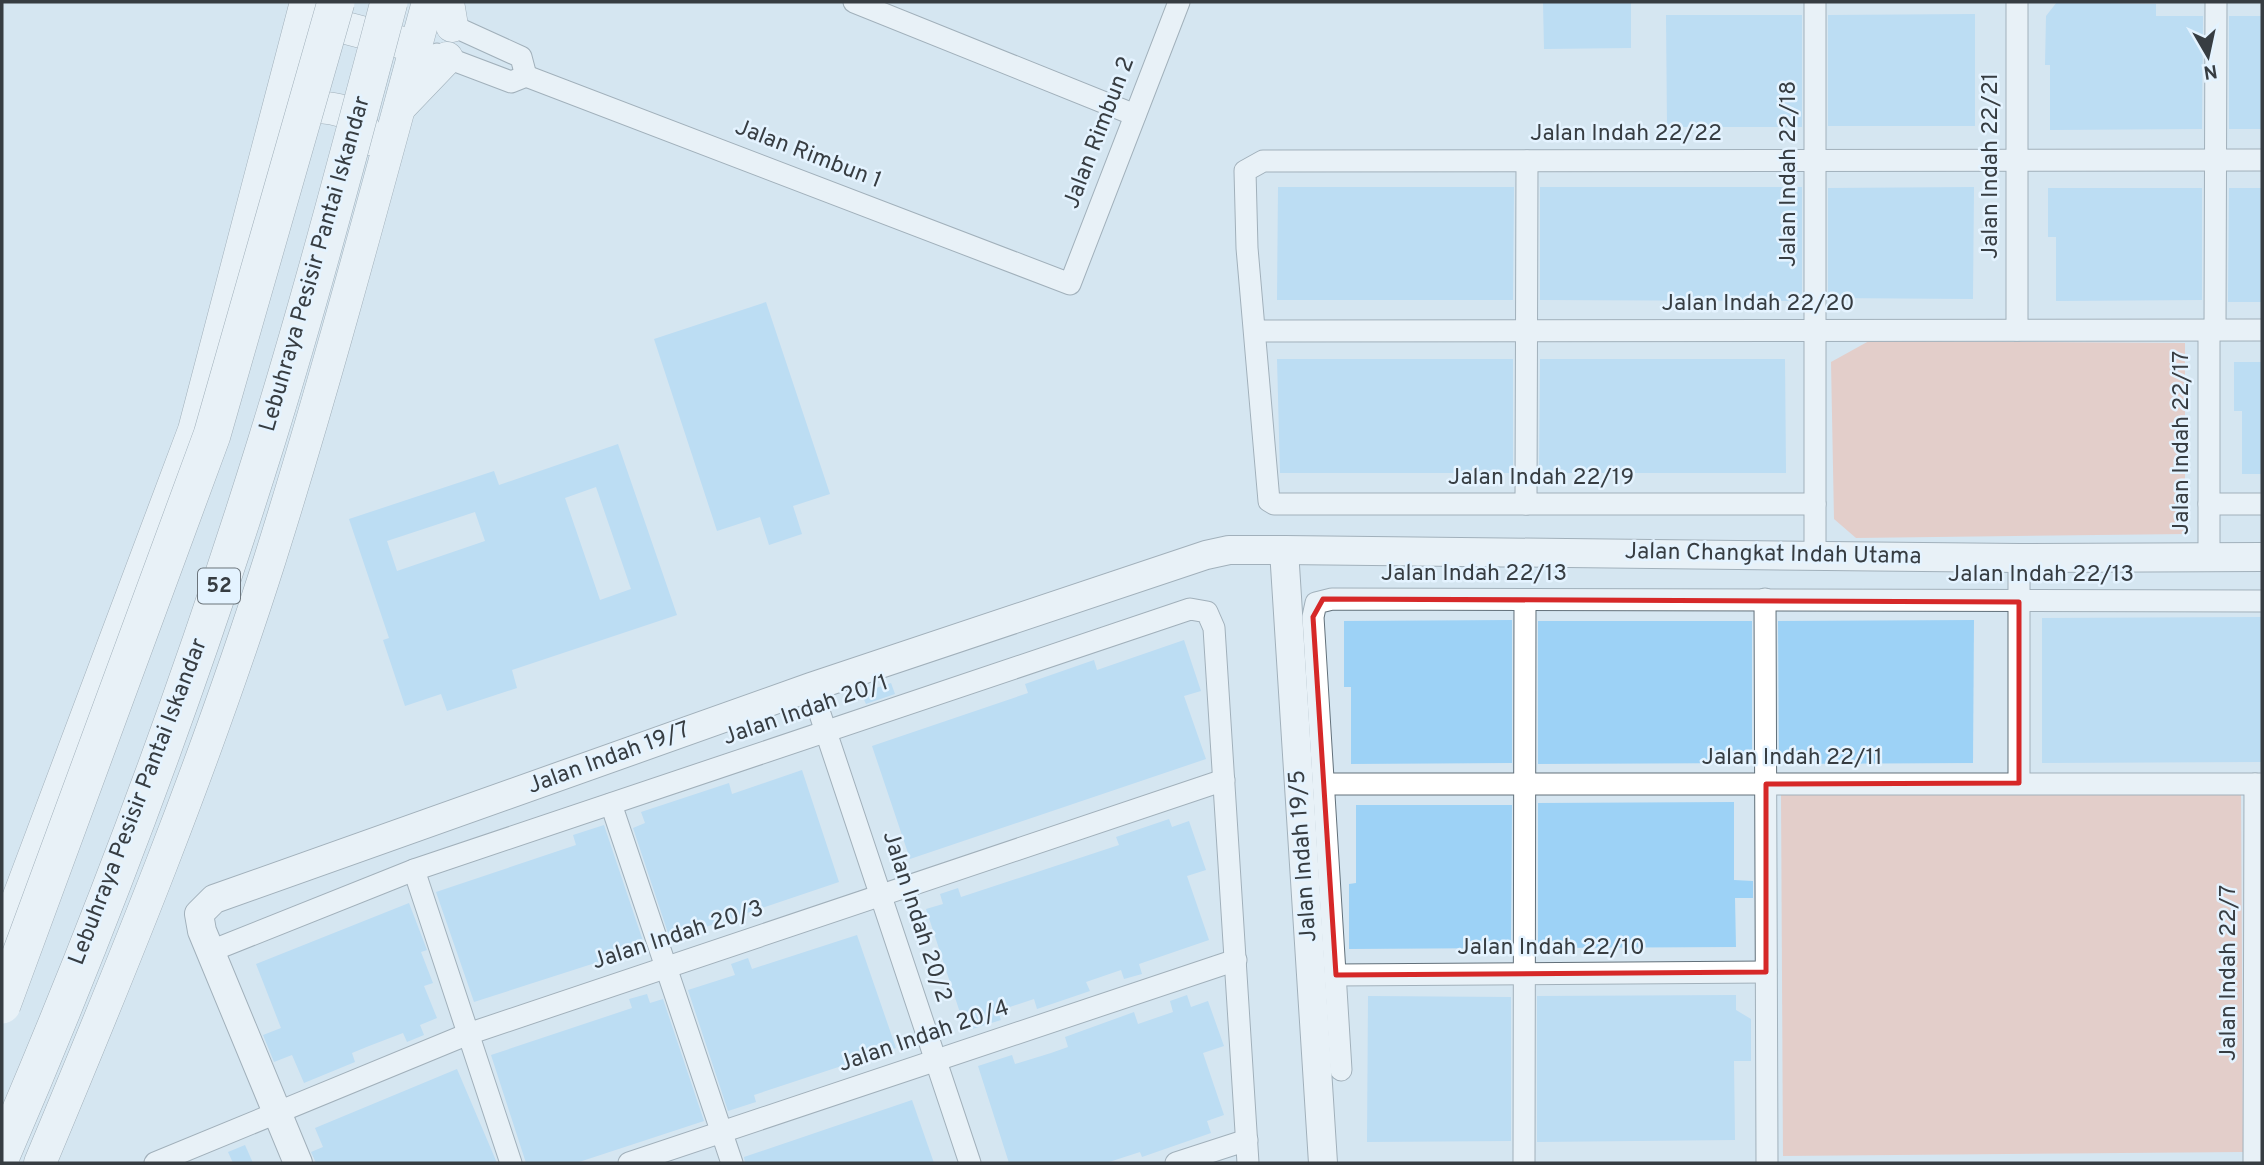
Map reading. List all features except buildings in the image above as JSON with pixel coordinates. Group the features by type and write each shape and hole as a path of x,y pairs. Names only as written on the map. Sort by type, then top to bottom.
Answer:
{"highway":[{"name":"52","path":"2,1005 212,435 336,2"},
{"name":"Lebuhraya Pesisir Pantai Iskandar","path":"2,1154 165,746 295,345 389,2"}],"main road":[{"path":"375,2 443,15"},
{"path":"2,941 194,430 304,9 415,46"},
{"path":"40,1163 120,971 237,656 271,559 415,46 443,15"},
{"path":"396,111 449,59"},
{"path":"272,128 292,111 328,108 356,118 383,159"}],"street":[{"path":"854,2 1135,115"},
{"name":"Jalan Rimbun 2","path":"1070,284 1179,2"},
{"name":"Jalan Indah 22/18","path":"1815,2 1815,556"},
{"name":"Jalan Indah 22/21","path":"2017,2 2017,330"},
{"name":"Jalan Indah 22/17","path":"2209,557 2216,2"},
{"path":"443,15 449,59"},
{"path":"415,46 511,82 526,76 521,57 443,15"},
{"name":"Jalan Rimbun 1","path":"526,76 1070,284"},
{"name":"Jalan Indah 22/22","path":"1255,331 1243,178 1248,167 1263,161 2262,160"},
{"path":"1527,161 1527,504"},
{"name":"Jalan Indah 22/20","path":"1255,331 2262,330"},
{"name":"Jalan Indah 22/19","path":"1255,331 1269,501 1275,504 1815,504"},
{"path":"2209,504 2262,504"},
{"name":"Jalan Indah 19/7","path":"298,1163 202,931 199,914 214,899 811,687 1206,555 1228,550 1284,550"},
{"name":"Jalan Changkat Indah Utama","path":"1284,550 2020,558 2262,557"},
{"name":"Jalan Indah 19/5","path":"1284,550 1323,1163"},
{"path":"2019,783 2020,558"},
{"name":"Jalan Indah 22/13","path":"1322,784 1313,617 1316,603 1332,599 2262,601"},
{"path":"1765,599 1767,1163"},
{"path":"1524,1163 1525,601"},
{"name":"Jalan Indah 20/1","path":"211,951 414,870 1190,609 1207,612 1214,628 1224,780"},
{"name":"Jalan Indah 20/2","path":"811,687 970,1163"},
{"path":"1224,780 1248,1163"},
{"name":"Jalan Indah 20/3","path":"155,1163 468,1034 1224,780"},
{"path":"1322,784 1341,1070"},
{"name":"Jalan Indah 22/11","path":"1322,784 2259,784"},
{"name":"Jalan Indah 22/7","path":"2254,1163 2258,1073 2259,784"},
{"path":"611,804 732,1163"},
{"path":"414,870 511,1163"},
{"name":"Jalan Indah 20/4","path":"629,1163 1236,960"},
{"name":"Jalan Indah 22/10","path":"1336,975 1766,972"},
{"path":"1176,1163 1247,1140"}],"highlighted area":[{"path":"1323,599 2019,602 2019,783 1766,784 1766,972 1336,975 1313,617"}],"shaded area":[{"path":"1869,341 2185,343 2185,534 1856,538 1834,519 1831,362"},
{"path":"2241,792 2243,1152 1783,1156 1781,795"}]}
